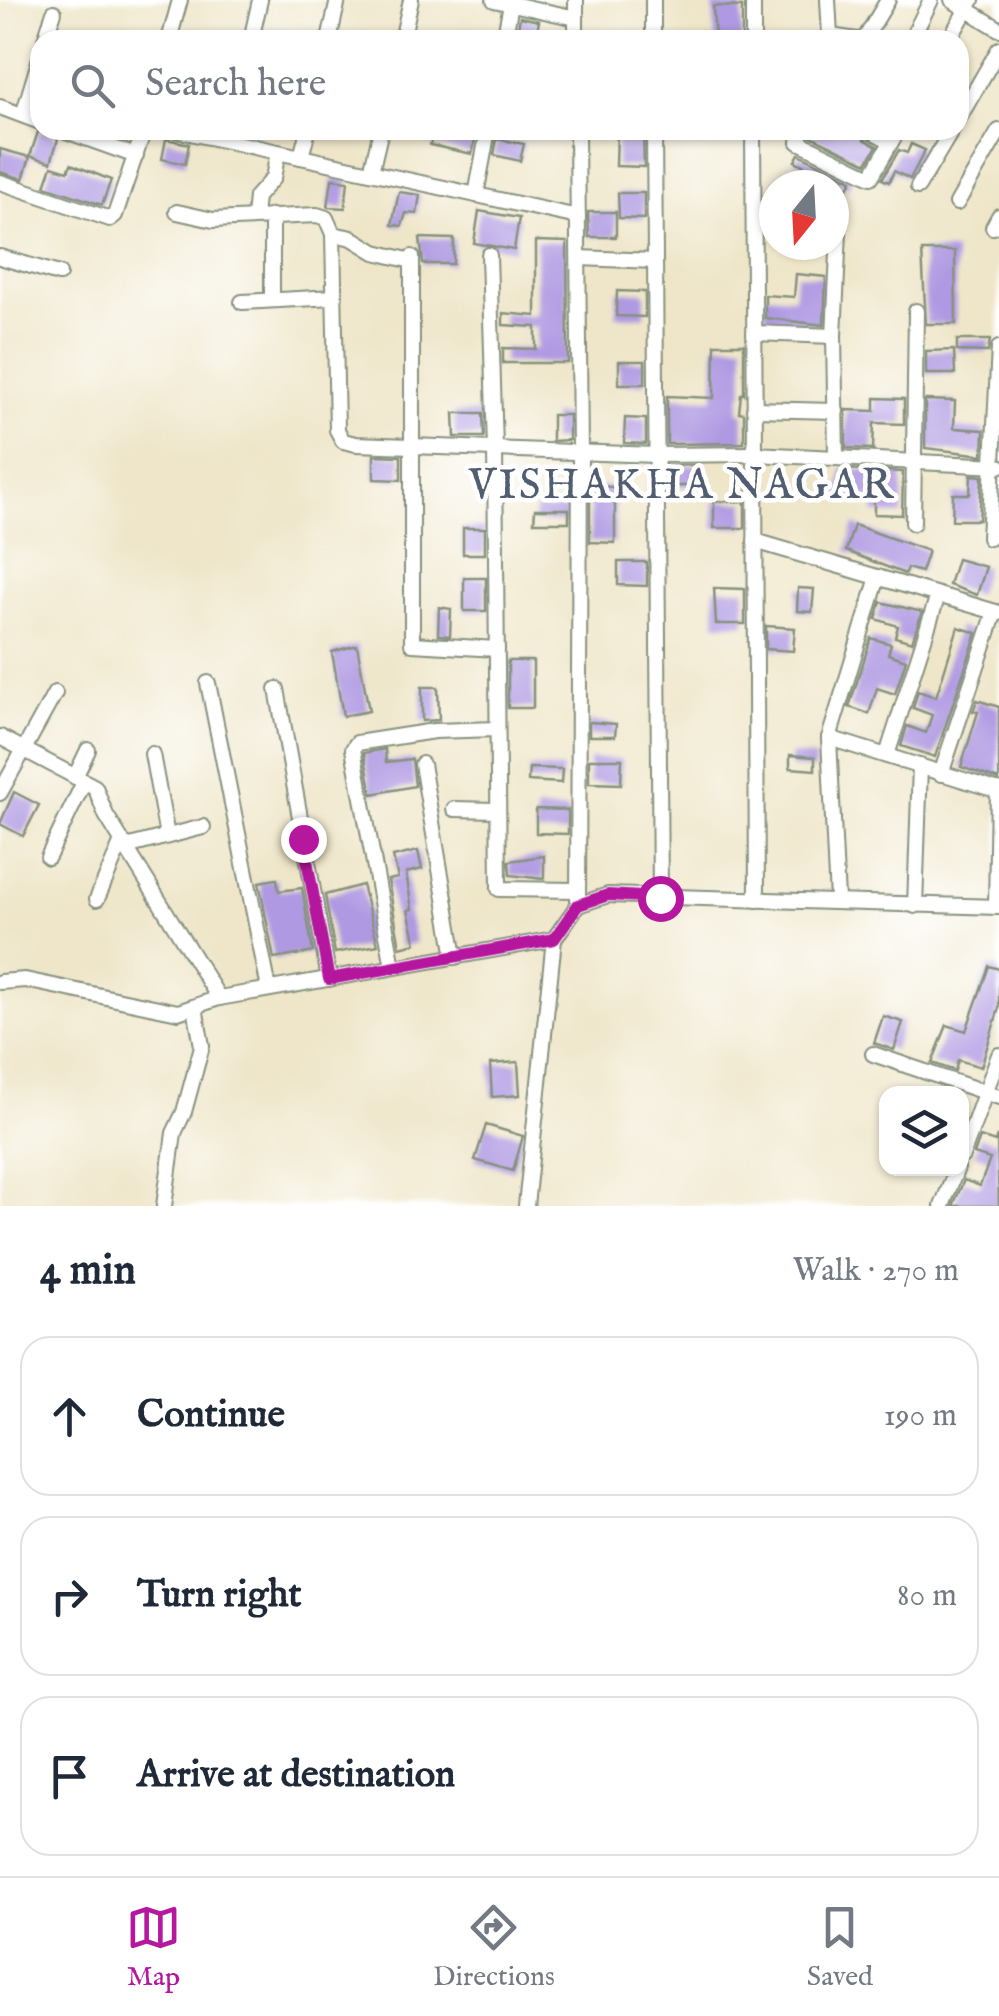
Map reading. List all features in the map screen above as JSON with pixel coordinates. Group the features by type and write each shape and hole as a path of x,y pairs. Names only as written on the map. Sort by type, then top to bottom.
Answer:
{"street":[{"path":"172,30 180,0"},
{"path":"252,30 260,0"},
{"path":"331,30 338,0"},
{"path":"404,30 412,0"},
{"path":"494,0 576,18"},
{"path":"576,0 576,30"},
{"path":"653,0 653,30"},
{"path":"752,0 753,30"},
{"path":"828,0 830,30"},
{"path":"870,30 888,0"},
{"path":"915,30 931,0"},
{"path":"952,0 969,5 999,29"},
{"path":"506,30 511,4"},
{"path":"955,30 969,5"},
{"path":"48,30 54,12"},
{"path":"969,101 999,49"},
{"path":"23,115 30,92"},
{"path":"0,108 30,118"},
{"path":"957,204 999,131"},
{"path":"91,140 136,156"},
{"path":"0,182 110,219 115,216 141,140"},
{"path":"240,140 278,152 578,216"},
{"path":"302,157 306,140"},
{"path":"371,172 379,140"},
{"path":"476,194 486,140"},
{"path":"526,1206 554,939 578,898 577,140"},
{"path":"654,140 660,898"},
{"path":"753,140 757,900"},
{"path":"800,140 871,177 893,140"},
{"path":"918,187 946,140"},
{"path":"254,217 256,197 273,178 278,152"},
{"path":"177,212 213,220 317,215 326,218 333,234 338,430 343,441 656,454 836,456 996,466"},
{"path":"272,216 272,300"},
{"path":"333,234 352,238 375,252 412,259 412,644 496,648"},
{"path":"489,255 499,889 578,898 608,895 997,907 998,791 829,738"},
{"path":"0,256 59,274"},
{"path":"578,258 655,261"},
{"path":"836,456 834,336 838,260"},
{"path":"242,302 334,297"},
{"path":"914,523 916,310"},
{"path":"754,332 834,336"},
{"path":"989,538 996,466 999,348"},
{"path":"754,409 836,410"},
{"path":"756,541 997,612 941,774"},
{"path":"836,900 829,738 878,577"},
{"path":"887,755 938,595"},
{"path":"208,683 268,989"},
{"path":"278,690 329,979"},
{"path":"0,793 55,693"},
{"path":"393,968 353,749 357,744 434,731 498,729"},
{"path":"0,737 95,787 124,844 218,998"},
{"path":"48,858 88,750"},
{"path":"152,754 167,836"},
{"path":"422,764 456,957"},
{"path":"915,906 920,766"},
{"path":"454,810 498,810"},
{"path":"124,844 203,826"},
{"path":"97,900 124,844"},
{"path":"0,982 26,980 178,1012 218,998 554,939"},
{"path":"164,1206 174,1132 184,1112 202,1046 194,1007"},
{"path":"873,1054 993,1094"},
{"path":"969,1142 993,1094 999,1055"},
{"path":"942,1206 954,1176"}],"building":[{"path":"713,6 742,7 742,30 714,30"},
{"path":"520,17 539,21 537,30 517,30"},
{"path":"35,140 58,140 51,162 30,156"},
{"path":"166,140 189,144 185,164 162,159"},
{"path":"431,140 475,140 472,154 430,145"},
{"path":"497,140 524,144 520,161 494,155"},
{"path":"617,140 643,140 644,167 616,166"},
{"path":"819,140 866,140 877,146 867,163"},
{"path":"911,144 925,150 910,179 894,171 889,182 882,179 899,150 907,153"},
{"path":"0,149 30,157 23,179 0,172"},
{"path":"799,154 832,170 813,170 795,161"},
{"path":"71,164 111,180 102,205 45,186 52,166 68,171"},
{"path":"332,179 348,181 345,208 328,207"},
{"path":"399,192 420,195 417,214 406,213 402,226 392,225"},
{"path":"618,193 644,193 644,219 619,218"},
{"path":"479,211 519,218 514,250 474,243"},
{"path":"588,212 616,212 616,237 589,237"},
{"path":"420,238 454,239 453,264 423,264"},
{"path":"536,241 567,242 568,363 503,363 503,348 536,349 536,327 503,325 503,313 536,316"},
{"path":"922,251 955,251 956,324 926,324"},
{"path":"796,274 826,277 824,325 765,318 765,295 794,297"},
{"path":"617,291 645,292 645,317 616,316"},
{"path":"957,340 990,340 988,352 957,351"},
{"path":"715,344 744,344 744,394 739,412 744,413 744,443 667,444 667,396 714,398"},
{"path":"954,350 955,374 926,374 926,351"},
{"path":"619,361 645,361 645,384 619,384"},
{"path":"875,398 904,399 904,424 874,423 873,449 846,448 846,410 875,411"},
{"path":"925,400 955,401 954,428 984,430 983,455 925,448"},
{"path":"454,413 483,413 484,437 455,437"},
{"path":"552,415 569,415 569,440 552,441"},
{"path":"625,418 646,419 646,444 624,443"},
{"path":"374,455 401,456 401,480 374,479"},
{"path":"699,465 698,486 667,486 667,466"},
{"path":"842,469 903,472 902,515 874,514 874,498 839,498"},
{"path":"971,475 982,476 979,520 952,520 953,494 970,494"},
{"path":"590,486 615,487 615,543 590,542"},
{"path":"714,501 745,502 745,528 714,528"},
{"path":"535,509 569,509 569,522 534,522"},
{"path":"854,525 928,551 921,572 907,568 905,574 846,551"},
{"path":"463,528 485,528 485,554 463,554"},
{"path":"957,559 986,567 977,595 949,585"},
{"path":"618,562 647,562 647,586 618,585"},
{"path":"464,578 486,578 486,611 464,611"},
{"path":"714,588 745,589 745,624 716,624"},
{"path":"798,588 814,589 812,612 797,611"},
{"path":"881,602 922,612 912,642 895,637 898,626 876,619"},
{"path":"439,607 451,609 450,636 438,635"},
{"path":"766,626 795,628 793,651 766,649"},
{"path":"958,627 977,633 935,757 901,746 907,726 926,733 932,715 913,708 918,691 936,697"},
{"path":"871,638 891,644 888,654 906,660 895,694 877,688 869,714 849,707"},
{"path":"357,645 369,711 343,716 332,652"},
{"path":"508,661 533,661 533,708 508,708"},
{"path":"422,687 438,687 439,720 422,721"},
{"path":"977,700 999,707 999,780 961,767 978,712 973,711"},
{"path":"589,722 616,724 615,736 589,736"},
{"path":"385,749 386,762 412,759 415,786 372,794 364,753"},
{"path":"790,755 815,757 815,770 790,768"},
{"path":"589,759 622,759 621,784 589,783"},
{"path":"529,768 562,769 561,783 528,781"},
{"path":"14,792 39,805 23,836 0,824"},
{"path":"536,809 568,810 568,834 536,833"},
{"path":"418,851 422,869 406,873 412,909 408,910 416,943 400,947 388,880 398,878 393,857"},
{"path":"544,856 544,879 510,875 509,861"},
{"path":"277,879 279,891 302,888 313,952 274,959 259,882"},
{"path":"362,885 378,945 335,953 325,895"},
{"path":"989,966 999,969 999,1008 981,1067 958,1060 955,1071 932,1063 947,1025 966,1031"},
{"path":"883,1016 903,1022 894,1050 874,1043"},
{"path":"518,1062 520,1095 492,1097 490,1064"},
{"path":"486,1125 523,1136 513,1171 475,1160"},
{"path":"997,1136 999,1206 953,1206 964,1180 980,1186 990,1159 974,1154 980,1137 995,1142"}],"district":[{"name":"VISHAKHA NAGAR","path":"682,483"}],"route":[{"path":"303,839 329,979 554,939 578,905 608,895 660,898"}]}
